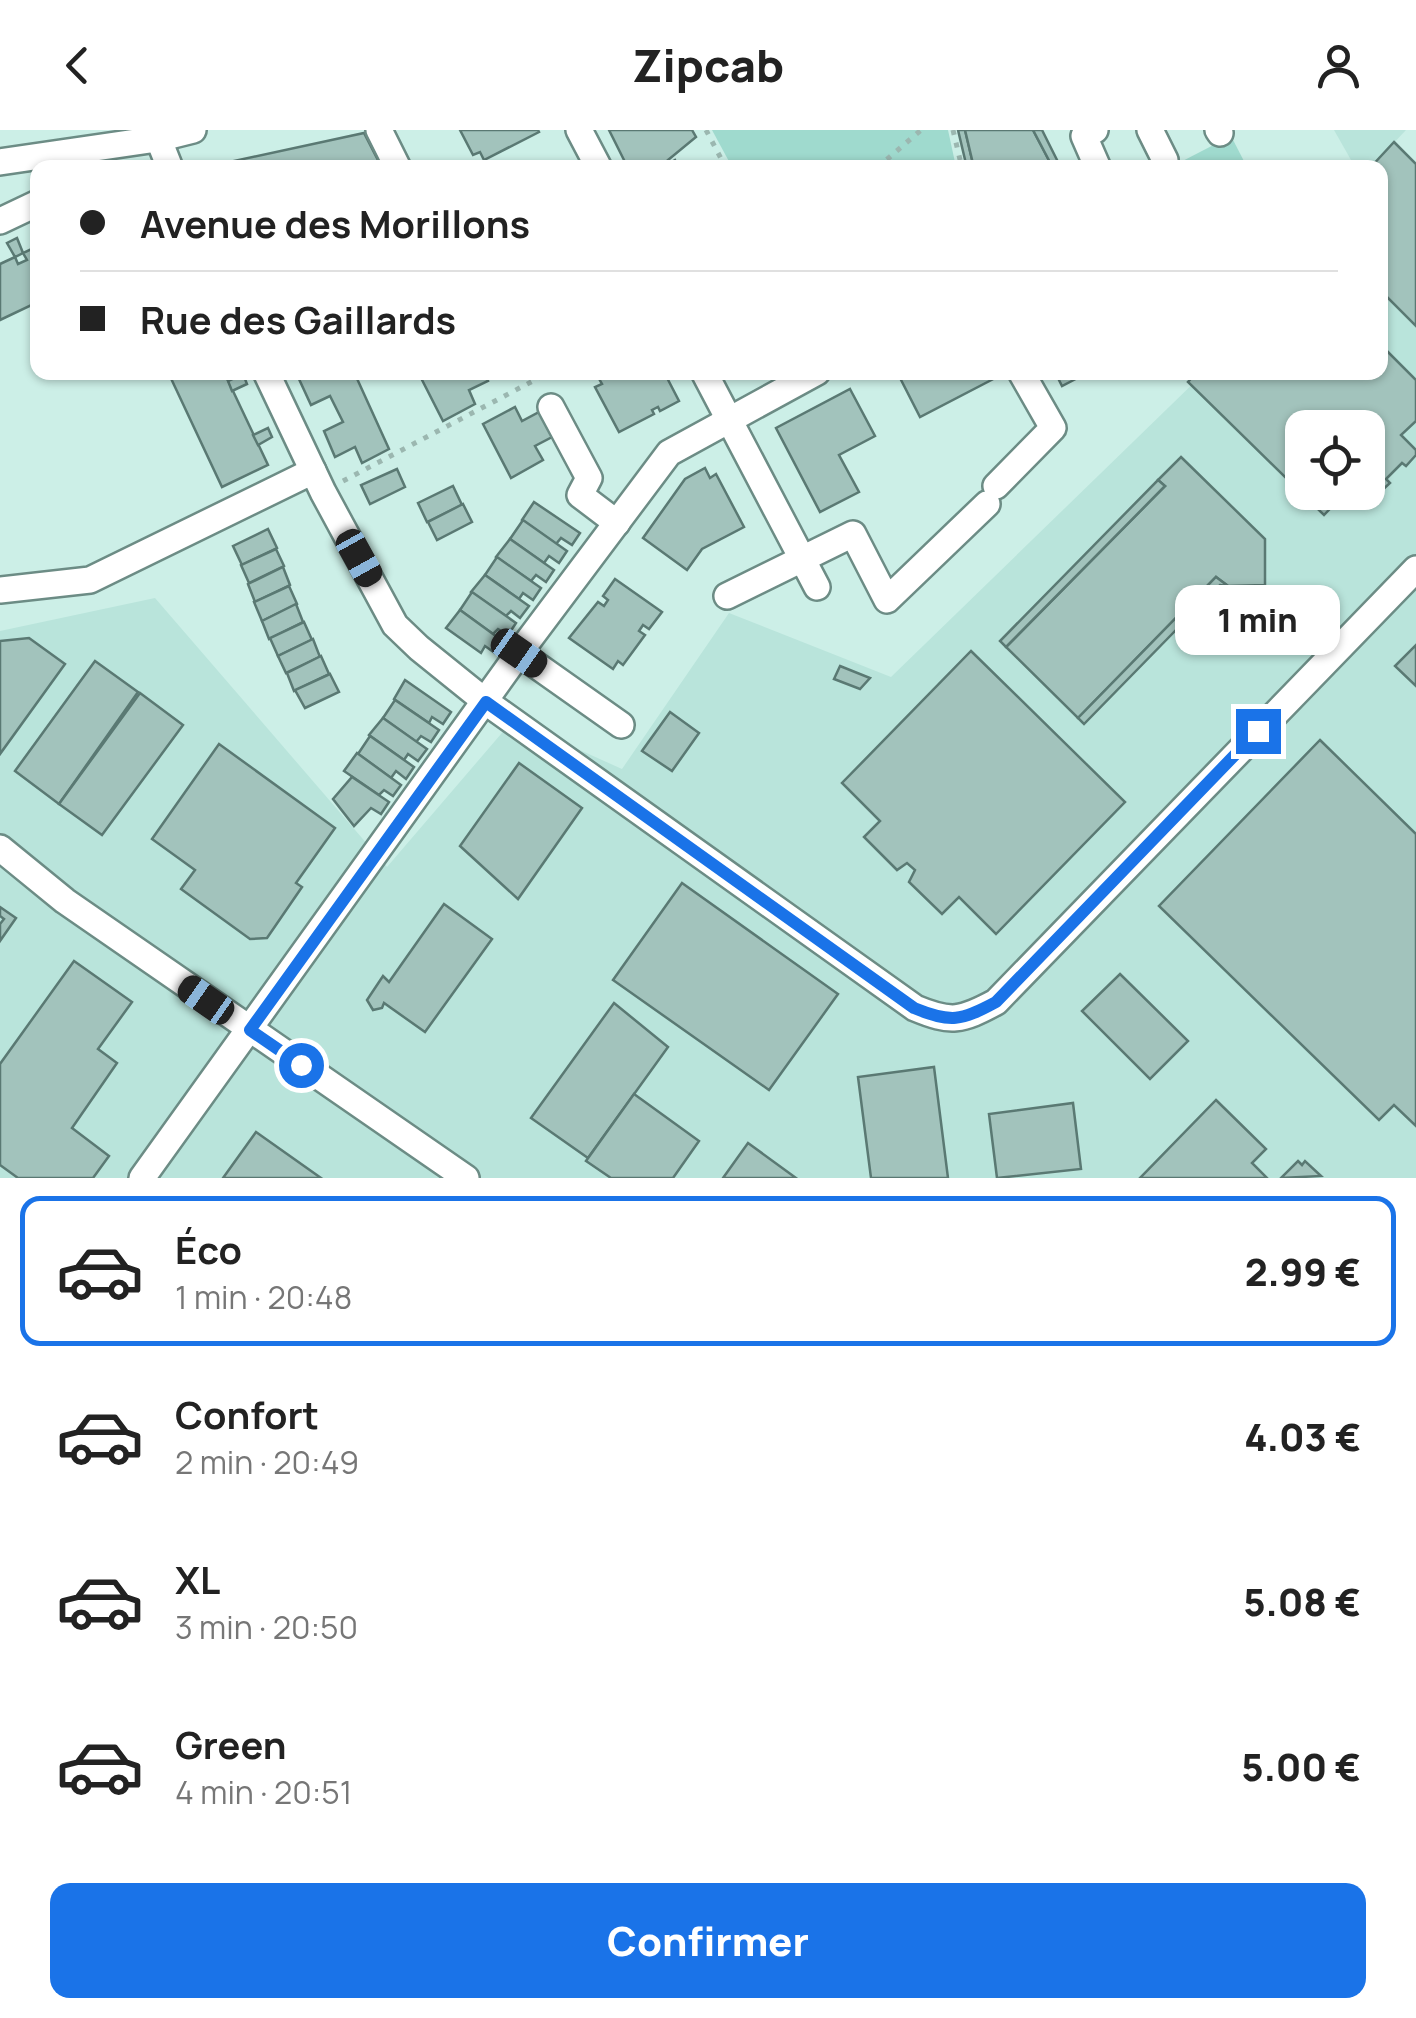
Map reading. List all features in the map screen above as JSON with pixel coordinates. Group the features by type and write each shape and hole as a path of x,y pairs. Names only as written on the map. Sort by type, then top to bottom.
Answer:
{"street":[{"path":"55,160 156,134 193,130"},
{"path":"379,130 394,160"},
{"path":"579,130 594,160"},
{"path":"1094,160 1084,136 1095,130"},
{"path":"1150,130 1165,160"},
{"path":"156,134 167,160"},
{"path":"0,162 30,161"},
{"path":"0,221 30,207"},
{"path":"270,380 318,481 395,624 486,702 914,1008 944,1020 969,1017 996,1002 1416,570"},
{"path":"708,380 817,587"},
{"path":"142,1178 519,653 669,453 802,380"},
{"path":"727,596 854,534 888,600 1053,428 1026,380"},
{"path":"551,407 588,478 580,495 617,522"},
{"path":"0,590 90,580 318,481"},
{"path":"519,653 620,724"},
{"path":"0,848 65,900 466,1178"}],"path":[{"path":"706,130 722,160"},
{"path":"885,160 920,130"},
{"path":"953,130 960,160"},
{"path":"318,481 533,380"}],"shaded area":[{"path":"1334,130 1406,130 1378,160 1351,160"},
{"path":"1416,167 1416,1178 0,1178 0,631 155,598 387,867 513,720 622,769 729,613 891,677 1197,380 1388,380 1388,194"}],"green space":[{"path":"712,130 948,130 954,160 728,160"},
{"path":"1231,136 1243,160 1184,160"}],"building":[{"path":"460,130 539,132 484,160 480,152 473,155"},
{"path":"609,130 692,130 696,137 668,160 624,160"},
{"path":"958,130 965,130 972,160 965,160"},
{"path":"965,130 1033,130 1049,160 972,160"},
{"path":"1033,130 1042,130 1057,160 1049,160"},
{"path":"364,133 378,160 239,160"},
{"path":"1394,142 1416,164 1416,326 1388,298 1388,160 1377,160"},
{"path":"17,238 23,253 15,257 7,243"},
{"path":"30,250 30,306 0,320 0,264 15,257 18,264 27,260 23,253"},
{"path":"1388,352 1416,380 1416,421 1401,435 1416,455 1386,479 1390,483 1385,488 1385,410 1285,410 1285,477 1190,380 1388,380"},
{"path":"172,380 228,380 268,465 222,487"},
{"path":"245,380 247,384 232,391 228,381"},
{"path":"299,380 358,380 389,449 362,463 355,447 335,457 324,431 343,422 330,396 311,405"},
{"path":"422,380 488,380 469,390 475,404 443,421"},
{"path":"600,380 668,380 679,401 660,411 658,407 652,410 654,414 619,432 595,387 602,384"},
{"path":"901,380 991,380 920,417"},
{"path":"850,389 875,436 839,455 859,492 820,512 776,428"},
{"path":"515,407 522,421 541,411 554,436 535,446 543,460 511,478 483,424"},
{"path":"268,428 272,437 258,445 253,435"},
{"path":"1181,457 1265,539 1265,585 1228,586 1216,577 1078,718 1006,647 1165,486 1158,480"},
{"path":"705,468 710,478 716,474 744,527 702,549 687,570 643,538 685,479"},
{"path":"397,469 405,487 370,504 361,485"},
{"path":"1158,480 1165,486 1006,647 1000,641"},
{"path":"453,486 462,505 427,522 418,503"},
{"path":"534,502 580,533 572,545 561,538 556,544 522,520"},
{"path":"463,504 472,522 437,540 428,522"},
{"path":"523,520 567,551 559,563 549,556 544,563 510,539"},
{"path":"268,529 277,548 242,565 233,546"},
{"path":"510,539 554,570 546,582 536,575 531,581 496,557"},
{"path":"276,549 284,566 249,583 241,565"},
{"path":"497,557 541,588 533,600 523,593 519,599 485,575"},
{"path":"283,567 290,585 255,602 248,584"},
{"path":"485,575 529,606 520,618 511,611 506,616 471,592"},
{"path":"1216,577 1228,586 1220,585 1084,724 1078,718"},
{"path":"615,579 662,612 649,629 643,625 639,631 645,635 623,665 618,661 613,669 569,638 598,602 604,606 608,600 603,596"},
{"path":"289,586 297,604 262,621 254,602"},
{"path":"472,592 516,623 508,635 498,629 493,634 460,610"},
{"path":"296,604 303,622 269,639 262,621"},
{"path":"460,610 504,642 495,653 485,646 481,653 446,628"},
{"path":"304,622 312,640 278,656 270,638"},
{"path":"29,638 65,664 0,754 0,641"},
{"path":"313,639 320,657 286,673 278,656"},
{"path":"1416,645 1416,686 1395,666"},
{"path":"971,651 1125,802 996,934 959,897 942,914 909,882 915,870 907,863 897,870 864,837 880,821 842,783"},
{"path":"321,656 329,674 294,691 287,673"},
{"path":"95,661 138,692 59,804 15,771"},
{"path":"840,666 870,678 860,689 834,679"},
{"path":"330,674 339,692 305,708 295,690"},
{"path":"405,680 451,712 443,724 432,717 429,723 394,699"},
{"path":"140,693 183,725 102,835 59,804"},
{"path":"395,700 439,730 431,742 421,736 416,742 383,718"},
{"path":"670,712 699,733 672,771 642,751"},
{"path":"383,718 427,749 418,761 408,754 404,760 369,735"},
{"path":"370,736 414,767 406,779 396,771 391,778 358,754"},
{"path":"1320,740 1416,834 1416,1126 1394,1105 1379,1120 1159,906"},
{"path":"219,744 335,828 296,883 302,887 267,938 250,939 181,889 195,870 152,839"},
{"path":"357,753 401,785 393,796 384,790 379,795 344,771"},
{"path":"519,763 582,808 518,899 460,846"},
{"path":"352,777 389,802 381,814 371,808 354,826 333,799"},
{"path":"682,883 838,994 769,1090 613,980"},
{"path":"444,904 492,939 425,1032 384,1003 382,1008 373,1010 367,1000 383,976 389,982"},
{"path":"0,907 16,918 0,941 0,924 4,919"},
{"path":"74,961 132,1002 98,1049 117,1063 72,1128 109,1156 93,1178 18,1178 0,1165 0,1064"},
{"path":"1120,974 1188,1041 1150,1079 1082,1011"},
{"path":"614,1003 668,1047 588,1158 531,1118"},
{"path":"934,1067 948,1178 871,1178 858,1077"},
{"path":"634,1094 699,1141 673,1178 611,1178 586,1161"},
{"path":"1216,1100 1266,1149 1252,1163 1267,1178 1140,1178"},
{"path":"1073,1103 1081,1169 997,1178 989,1114"},
{"path":"256,1132 321,1178 223,1178"},
{"path":"748,1143 796,1178 723,1178"},
{"path":"1298,1161 1302,1165 1305,1161 1321,1176 1281,1178"}],"route":[{"path":"301,1065 250,1030 486,702 914,1008 944,1020 969,1017 996,1002 1258,731"}]}
